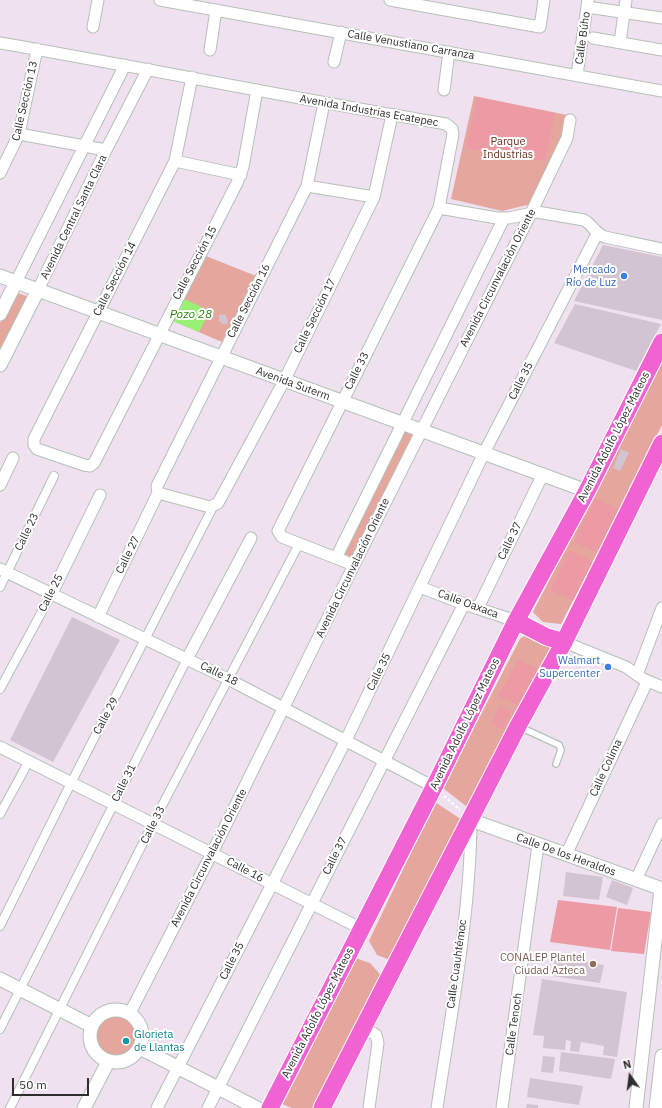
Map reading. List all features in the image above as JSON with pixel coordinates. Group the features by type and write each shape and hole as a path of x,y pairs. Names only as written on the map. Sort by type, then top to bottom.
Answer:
{"main road":[{"name":"Avenida Adolfo López Mateos","path":"270,1108 434,787 516,621 587,491 662,342"},
{"path":"322,1108 365,1028 518,726 564,642 662,443"},
{"path":"516,621 547,637 564,642"}],"street":[{"path":"93,27 98,0"},
{"name":"Calle Venustiano Carranza","path":"160,0 662,91"},
{"path":"390,0 407,1 540,27 544,0"},
{"path":"620,42 626,0"},
{"path":"585,2 662,18"},
{"name":"Calle Búho","path":"577,76 585,2"},
{"path":"210,50 216,10"},
{"path":"334,62 341,32"},
{"path":"593,38 662,50"},
{"name":"Avenida Industrias Ecatepec","path":"0,43 148,68 257,90 446,124 452,129 453,134 439,208"},
{"name":"Calle Sección 13","path":"0,173 19,134 37,50"},
{"path":"444,90 449,52"},
{"name":"Avenida Central Santa Clara","path":"0,314 125,65"},
{"name":"Avenida Central Santa Clara","path":"0,365 148,68"},
{"name":"Calle Sección 14","path":"63,458 38,449 34,443 175,161 192,77"},
{"name":"Calle Sección 15","path":"63,458 90,466 94,463 240,175 257,90"},
{"name":"Calle Sección 16","path":"158,493 156,486 307,186 324,102"},
{"name":"Calle Sección 17","path":"213,507 218,503 284,381 374,197 392,115"},
{"name":"Avenida Circunvalación Oriente","path":"130,1013 212,853 354,565 531,213 567,138 570,120"},
{"path":"19,134 106,150"},
{"path":"175,161 240,175"},
{"path":"307,186 374,197"},
{"path":"439,208 504,218 542,212 584,220 589,223 597,234 662,249"},
{"name":"Calle 33","path":"10,1108 153,824 299,544 278,534 278,528 439,208"},
{"name":"Avenida Circunvalación Oriente","path":"336,558 404,424 504,218"},
{"name":"Calle 35","path":"157,1108 270,884 346,740 484,453 597,234"},
{"name":"Avenida Suterm","path":"0,276 220,358 587,491"},
{"path":"0,485 13,458"},
{"name":"Calle 37","path":"478,608 543,474"},
{"name":"Calle 23","path":"0,587 4,570 54,476"},
{"path":"158,493 213,507"},
{"name":"Calle 27","path":"98,617 158,493"},
{"name":"Calle 25","path":"0,689 52,593 100,494"},
{"name":"Calle 29","path":"0,926 71,783 213,507"},
{"name":"Calle 31","path":"0,1029 21,990 113,803 251,538"},
{"path":"299,544 354,565"},
{"name":"Calle 18","path":"4,570 284,707 434,787"},
{"name":"Calle Oaxaca","path":"420,587 464,604 516,621"},
{"name":"Calle 37","path":"208,1108 464,604"},
{"path":"637,675 662,608"},
{"path":"564,642 626,667 647,682 662,687"},
{"name":"Calle Colima","path":"566,855 647,682"},
{"name":"Calle 16","path":"0,747 362,929"},
{"path":"0,814 29,761"},
{"name":"Calle De los Heraldos","path":"471,820 662,889"},
{"name":"Calle Cuauhtémoc","path":"437,1108 471,859 471,820"},
{"path":"636,880 662,824"},
{"name":"Calle Tenoch","path":"502,1108 538,845"},
{"path":"636,1108 662,889"},
{"path":"0,979 92,1026"},
{"path":"115,1010 130,1013 140,1025 143,1033 140,1048 130,1059 123,1062 108,1062 100,1058 90,1043 92,1026 101,1014 108,1011 115,1010"},
{"path":"365,1028 376,1035 378,1044 369,1108"},
{"path":"140,1048 257,1108"},
{"path":"656,1108 662,1056"},
{"path":"84,1108 108,1062"}],"lane":[{"path":"518,726 559,745 561,750 556,764"}],"path":[{"path":"434,787 471,820"}],"green space":[{"name":"Parque Industrias","path":"474,96 567,115 565,133 531,204 502,211 451,199"},
{"path":"477,97 555,113 545,161 466,148"},
{"path":"206,256 256,276 222,342 173,321"},
{"path":"15,292 29,297 0,355 0,323"},
{"path":"662,356 662,425 561,624 543,622 533,612"},
{"path":"404,431 415,435 352,558 343,553"},
{"path":"595,498 618,509 598,553 574,542"},
{"path":"570,550 593,562 573,601 550,590"},
{"path":"536,628 554,644 471,810 443,788 520,639"},
{"path":"519,660 539,669 520,706 498,696"},
{"path":"500,706 512,711 503,729 491,724"},
{"path":"435,802 465,822 393,961 377,955 369,941"},
{"path":"558,900 617,907 610,950 550,942"},
{"path":"618,908 651,912 644,954 611,951"},
{"path":"355,958 370,963 384,979 318,1108 292,1108 282,1104"},
{"path":"112,1014 122,1014 135,1021 142,1034 142,1044 135,1057 122,1064 112,1064 103,1060 96,1053 92,1044 92,1034 96,1025 103,1018"}],"water":[{"name":"Pozo 28","path":"184,299 210,311 199,332 173,321"}],"building":[{"name":"Mercado Río de Luz","path":"603,245 662,257 662,320 574,301"},
{"path":"575,304 661,324 636,371 554,343"},
{"path":"225,314 228,321 227,324 222,324 219,321 219,315"},
{"path":"621,449 629,453 620,471 613,468"},
{"path":"72,617 120,640 53,762 10,740"},
{"path":"566,872 603,877 599,900 563,896"},
{"path":"612,880 633,888 627,905 606,897"},
{"path":"555,957 604,965 600,983 552,976"},
{"path":"542,979 627,992 617,1057 603,1055 604,1046 581,1042 579,1052 570,1051 571,1041 566,1040 565,1050 543,1048 544,1036 533,1035"},
{"path":"561,1052 615,1059 611,1079 559,1071"},
{"path":"543,1056 555,1057 553,1073 541,1072"},
{"path":"530,1078 583,1086 579,1105 527,1097"},
{"path":"527,1104 538,1105 538,1108 526,1108"}],"place":[{"name":"Mercado Río de Luz","path":"624,276"},
{"name":"Walmart Supercenter","path":"608,667"},
{"name":"CONALEP Plantel Ciudad Azteca","path":"593,964"},
{"name":"Glorieta de Llantas","path":"126,1041"}]}
